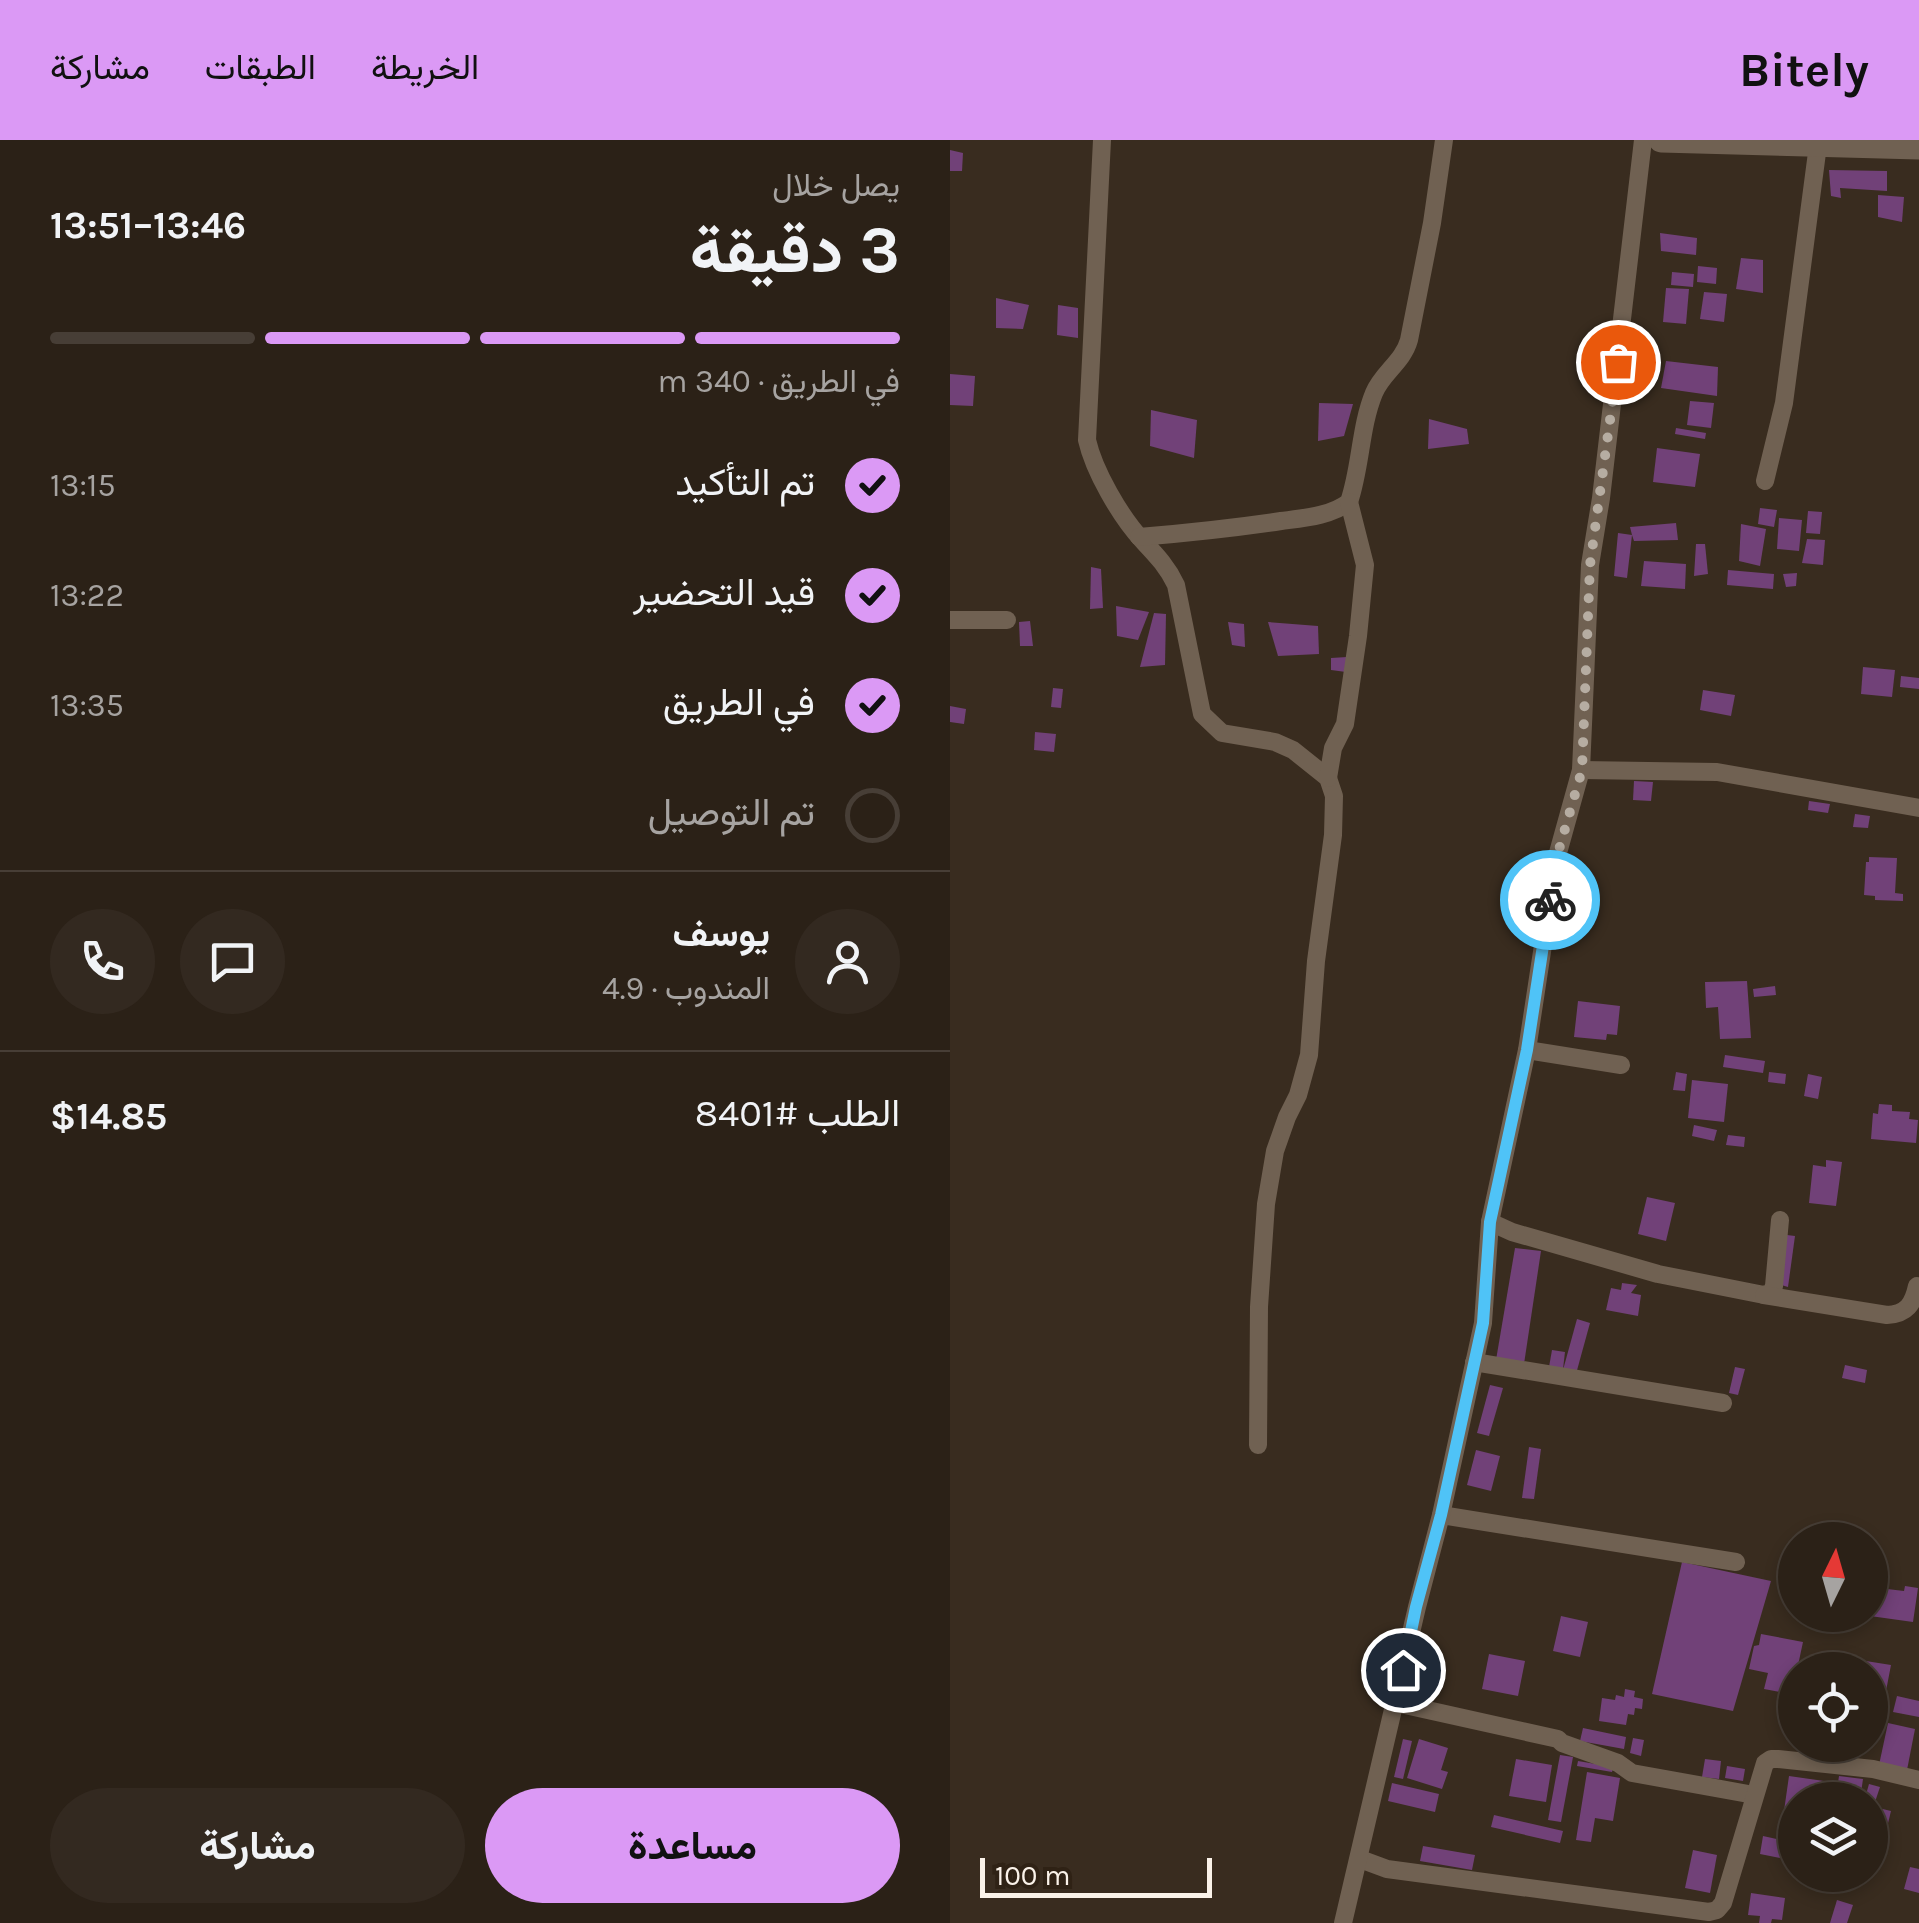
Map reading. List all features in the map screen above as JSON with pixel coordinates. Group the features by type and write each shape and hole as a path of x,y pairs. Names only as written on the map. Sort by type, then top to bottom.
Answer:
{"street":[{"path":"1102,140 1086,440 1098,475 1140,537 1168,567 1176,584 1202,714 1222,733 1275,742 1293,750 1328,778"},
{"path":"1258,1446 1259,1307 1266,1204 1275,1151 1309,1055 1316,961 1333,834 1334,796 1328,778 1333,748 1345,724 1365,564 1349,502 1372,399 1382,379 1404,355 1409,340 1444,140"},
{"path":"1344,1923 1483,1323 1490,1222 1527,1050 1556,860 1582,770 1590,565 1643,140"},
{"path":"1661,140 1919,147"},
{"path":"1764,481 1784,403 1818,145"},
{"path":"1140,537 1218,531 1313,516 1341,509 1349,502"},
{"path":"950,620 1007,620"},
{"path":"1582,770 1716,772 1919,808"},
{"path":"1527,1050 1620,1065"},
{"path":"1764,1296 1774,1286 1780,1220"},
{"path":"1490,1222 1512,1232 1658,1274 1887,1315 1897,1315 1908,1308 1917,1286"},
{"path":"1474,1362 1723,1403"},
{"path":"1441,1515 1736,1562"},
{"path":"1396,1702 1558,1738 1632,1772 1754,1795"},
{"path":"1360,1859 1387,1868 1708,1912 1723,1903 1754,1795 1765,1763 1771,1759 1873,1769 1919,1780"}],"building":[{"path":"950,150 963,153 962,171 950,171"},
{"path":"1829,170 1887,171 1887,191 1840,188 1841,198 1831,196"},
{"path":"1878,195 1904,197 1902,222 1878,217"},
{"path":"1660,233 1697,238 1696,255 1661,251"},
{"path":"1741,258 1763,260 1763,293 1736,289"},
{"path":"1698,266 1717,268 1716,284 1697,282"},
{"path":"1672,272 1694,274 1693,287 1671,285"},
{"path":"1666,288 1689,289 1686,324 1663,322"},
{"path":"1704,292 1727,294 1724,322 1700,319"},
{"path":"996,298 1029,305 1023,329 996,328"},
{"path":"1058,305 1078,308 1078,338 1057,335"},
{"path":"1666,361 1718,367 1717,396 1661,388"},
{"path":"950,374 975,376 973,406 950,405"},
{"path":"1690,401 1714,403 1711,428 1687,425"},
{"path":"1319,403 1353,404 1344,436 1318,441"},
{"path":"1151,410 1197,420 1194,458 1150,446"},
{"path":"1429,419 1467,429 1469,444 1428,449"},
{"path":"1676,428 1706,433 1705,439 1675,434"},
{"path":"1657,448 1700,454 1695,487 1653,482"},
{"path":"1760,508 1777,510 1774,527 1758,524"},
{"path":"1808,511 1822,512 1820,534 1806,533"},
{"path":"1779,518 1802,520 1799,551 1777,549"},
{"path":"1676,523 1678,540 1634,541 1630,527"},
{"path":"1741,524 1766,529 1760,566 1739,561"},
{"path":"1618,533 1632,535 1627,578 1614,576"},
{"path":"1807,539 1825,540 1823,565 1802,563"},
{"path":"1696,544 1705,544 1708,574 1694,576"},
{"path":"1644,561 1686,564 1685,589 1641,586"},
{"path":"1091,567 1101,569 1103,608 1090,609"},
{"path":"1728,570 1774,574 1773,589 1727,585"},
{"path":"1797,573 1796,586 1786,587 1783,574"},
{"path":"1116,606 1149,612 1138,640 1117,636"},
{"path":"1154,613 1166,614 1165,665 1140,667"},
{"path":"1030,621 1033,646 1020,646 1019,622"},
{"path":"1228,622 1244,624 1245,647 1232,645"},
{"path":"1268,622 1318,626 1319,654 1278,656"},
{"path":"1347,657 1346,672 1331,670 1331,658"},
{"path":"1863,667 1895,670 1892,697 1861,694"},
{"path":"1901,676 1919,678 1919,689 1900,687"},
{"path":"1053,688 1063,689 1061,708 1051,707"},
{"path":"1703,690 1735,695 1731,716 1700,710"},
{"path":"950,706 966,709 964,724 950,722"},
{"path":"1035,732 1056,734 1054,752 1034,750"},
{"path":"1634,781 1653,782 1651,801 1633,800"},
{"path":"1809,801 1830,804 1828,813 1808,810"},
{"path":"1855,814 1870,816 1868,828 1853,827"},
{"path":"1869,857 1897,858 1895,893 1903,894 1903,901 1875,900 1875,896 1864,895"},
{"path":"1747,981 1751,1038 1720,1039 1718,1007 1706,1008 1705,982"},
{"path":"1775,986 1776,995 1754,997 1753,989"},
{"path":"1578,1001 1620,1006 1617,1035 1607,1034 1606,1040 1574,1037"},
{"path":"1725,1055 1765,1061 1763,1073 1723,1067"},
{"path":"1676,1072 1687,1074 1685,1091 1673,1090"},
{"path":"1769,1072 1786,1074 1785,1084 1768,1082"},
{"path":"1808,1074 1822,1077 1818,1099 1804,1096"},
{"path":"1692,1080 1728,1084 1724,1122 1688,1118"},
{"path":"1879,1104 1892,1105 1892,1111 1910,1112 1909,1119 1918,1120 1916,1143 1871,1139 1873,1113 1878,1114"},
{"path":"1694,1125 1717,1130 1714,1141 1692,1136"},
{"path":"1728,1135 1745,1137 1744,1147 1726,1145"},
{"path":"1826,1160 1842,1162 1836,1206 1809,1203 1813,1165 1826,1167"},
{"path":"1647,1197 1675,1203 1666,1241 1638,1234"},
{"path":"1779,1234 1795,1236 1788,1287 1771,1282"},
{"path":"1515,1248 1541,1251 1524,1364 1496,1360"},
{"path":"1622,1283 1637,1285 1631,1293 1641,1295 1638,1316 1606,1310 1611,1288 1621,1290"},
{"path":"1577,1319 1590,1323 1576,1374 1563,1370"},
{"path":"1552,1350 1565,1352 1563,1369 1549,1367"},
{"path":"1845,1365 1867,1370 1865,1383 1842,1378"},
{"path":"1735,1367 1745,1369 1738,1395 1729,1393"},
{"path":"1490,1385 1503,1388 1489,1436 1477,1433"},
{"path":"1529,1447 1541,1449 1534,1499 1522,1498"},
{"path":"1476,1450 1500,1456 1491,1491 1467,1485"},
{"path":"1682,1562 1771,1581 1733,1711 1652,1694"},
{"path":"1905,1586 1918,1588 1913,1622 1888,1619 1888,1589 1904,1591"},
{"path":"1561,1616 1588,1622 1580,1657 1553,1651"},
{"path":"1761,1634 1803,1642 1801,1652 1778,1652 1778,1692 1764,1689 1768,1673 1749,1669 1754,1646 1759,1645"},
{"path":"1489,1654 1525,1661 1518,1696 1482,1689"},
{"path":"1625,1689 1635,1691 1634,1697 1643,1699 1642,1709 1635,1708 1634,1715 1628,1714 1626,1725 1599,1721 1602,1698 1624,1697"},
{"path":"1897,1696 1919,1701 1919,1717 1893,1712"},
{"path":"1888,1723 1915,1729 1907,1770 1879,1765 1888,1762"},
{"path":"1583,1728 1626,1737 1624,1749 1580,1741"},
{"path":"1633,1738 1644,1740 1641,1756 1630,1753"},
{"path":"1403,1739 1412,1741 1403,1779 1394,1777"},
{"path":"1419,1739 1448,1748 1441,1770 1448,1772 1442,1789 1407,1778"},
{"path":"1560,1755 1573,1757 1561,1822 1548,1820"},
{"path":"1516,1759 1552,1765 1546,1802 1509,1796"},
{"path":"1705,1759 1721,1761 1719,1779 1702,1777"},
{"path":"1578,1761 1613,1767 1612,1772 1577,1766"},
{"path":"1727,1766 1745,1769 1743,1781 1725,1778"},
{"path":"1587,1772 1620,1778 1613,1821 1595,1818 1591,1842 1576,1840"},
{"path":"1789,1776 1831,1782 1788,1782"},
{"path":"1839,1776 1863,1779 1863,1782 1838,1782"},
{"path":"1392,1783 1439,1794 1435,1812 1388,1801"},
{"path":"1494,1815 1563,1831 1560,1843 1491,1827"},
{"path":"1763,1836 1778,1839 1778,1858 1760,1854"},
{"path":"1423,1846 1475,1855 1472,1870 1420,1861"},
{"path":"1693,1850 1717,1855 1710,1893 1685,1888"},
{"path":"1910,1867 1919,1869 1919,1893 1904,1889"},
{"path":"1751,1893 1785,1898 1782,1920 1759,1923 1760,1916 1748,1915"},
{"path":"1837,1900 1853,1905 1847,1923 1830,1923"}],"way so far":[{"path":"1550,900 1556,860 1582,770 1590,565 1618,362"}],"route":[{"path":"1403,1670 1483,1323 1490,1222 1527,1050 1550,900"}]}
